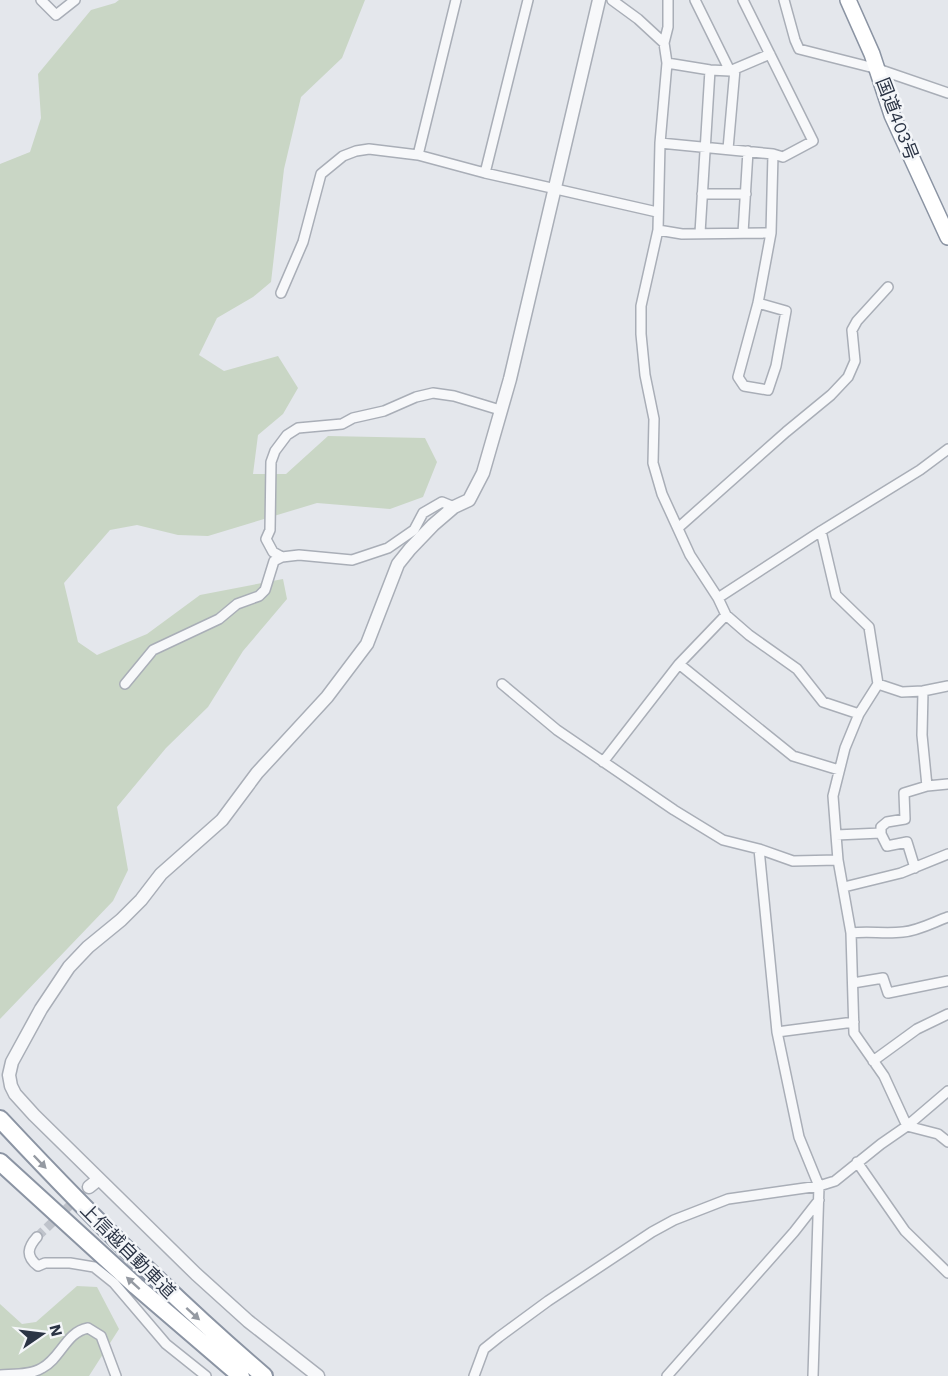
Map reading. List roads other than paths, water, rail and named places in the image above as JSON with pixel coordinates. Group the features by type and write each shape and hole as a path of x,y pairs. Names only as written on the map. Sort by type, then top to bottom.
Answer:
{"highway":[{"name":"国道403号","path":"848,0 878,69 892,115 948,237"},
{"name":"上信越自動車道","path":"0,1119 149,1273 264,1376"},
{"name":"上信越自動車道","path":"0,1162 136,1286 241,1376"}],"street":[{"path":"41,0 56,15 75,0"},
{"path":"418,155 456,0"},
{"path":"485,173 528,0"},
{"path":"318,1376 240,1313 99,1179 15,1094 9,1075 21,1042 69,967 141,900 161,874 222,820 257,773 327,697 367,644 399,564 410,549 454,507 469,500 483,473 510,379 599,0"},
{"path":"612,0 638,18 664,43"},
{"path":"668,0 668,27 664,43 667,63 660,143 658,230 641,306 645,375 654,419 653,463 662,494 690,555 718,598 726,615 797,669 823,702 859,714"},
{"path":"695,0 733,70 728,148"},
{"path":"660,143 728,148 783,157 813,141 743,0"},
{"path":"784,0 799,49 878,69 948,93"},
{"path":"667,63 710,70 733,70 770,54"},
{"path":"700,233 710,70"},
{"path":"280,293 303,242 321,174 330,164 356,151 369,149 418,155 485,173 657,212"},
{"path":"743,233 748,151"},
{"path":"758,303 786,311 776,366 768,390 744,386 738,377 758,303 771,233 773,154"},
{"path":"702,194 746,194"},
{"path":"658,230 700,233 771,233"},
{"path":"678,528 842,383 855,361 852,330 857,321 888,286"},
{"path":"282,557 273,552 266,539 270,530 271,462 275,451 288,435 298,429 342,424 353,418 384,411 416,397 433,393 454,396 500,410"},
{"path":"718,598 820,531 920,470 948,449"},
{"path":"125,684 153,650 219,619 237,604 259,596 265,590 274,561 282,557 299,555 352,560 388,548 414,530 423,513 442,502 454,507"},
{"path":"820,531 836,595 869,627 878,684 859,714 844,748 833,796 838,860 851,933 854,1033 884,1076 907,1126"},
{"path":"603,762 679,664 726,615"},
{"path":"679,664 793,756 839,770"},
{"path":"502,684 557,730 723,840 793,861 838,860"},
{"path":"878,684 902,692 948,686"},
{"path":"923,691 922,735 927,786"},
{"path":"915,868 907,842 887,846 881,827 887,822 905,819 904,793 927,786 948,784"},
{"path":"836,835 881,832"},
{"path":"759,849 777,1032 799,1137 819,1186 813,1376"},
{"path":"843,887 901,873 946,855 948,866"},
{"path":"851,933 906,932 948,917"},
{"path":"853,983 883,978 888,993 948,981"},
{"path":"873,1061 916,1029 948,1014"},
{"path":"777,1032 854,1022"},
{"path":"474,1376 484,1349 499,1336 548,1301 674,1220 728,1199 819,1186 835,1181 907,1126 948,1091"},
{"path":"907,1126 938,1134 948,1142"},
{"path":"857,1162 905,1231 948,1273"},
{"path":"88,1187 99,1179"},
{"path":"667,1376 795,1232 819,1200"},
{"path":"37,1237 30,1245 28,1254 38,1266 45,1263 70,1263 94,1267 114,1283 166,1344 206,1376"},
{"path":"0,1375 27,1373 42,1369 57,1356 69,1339 80,1330 88,1329 101,1336 116,1376"}],"tunnel":[{"path":"37,1237 89,1187"}]}
